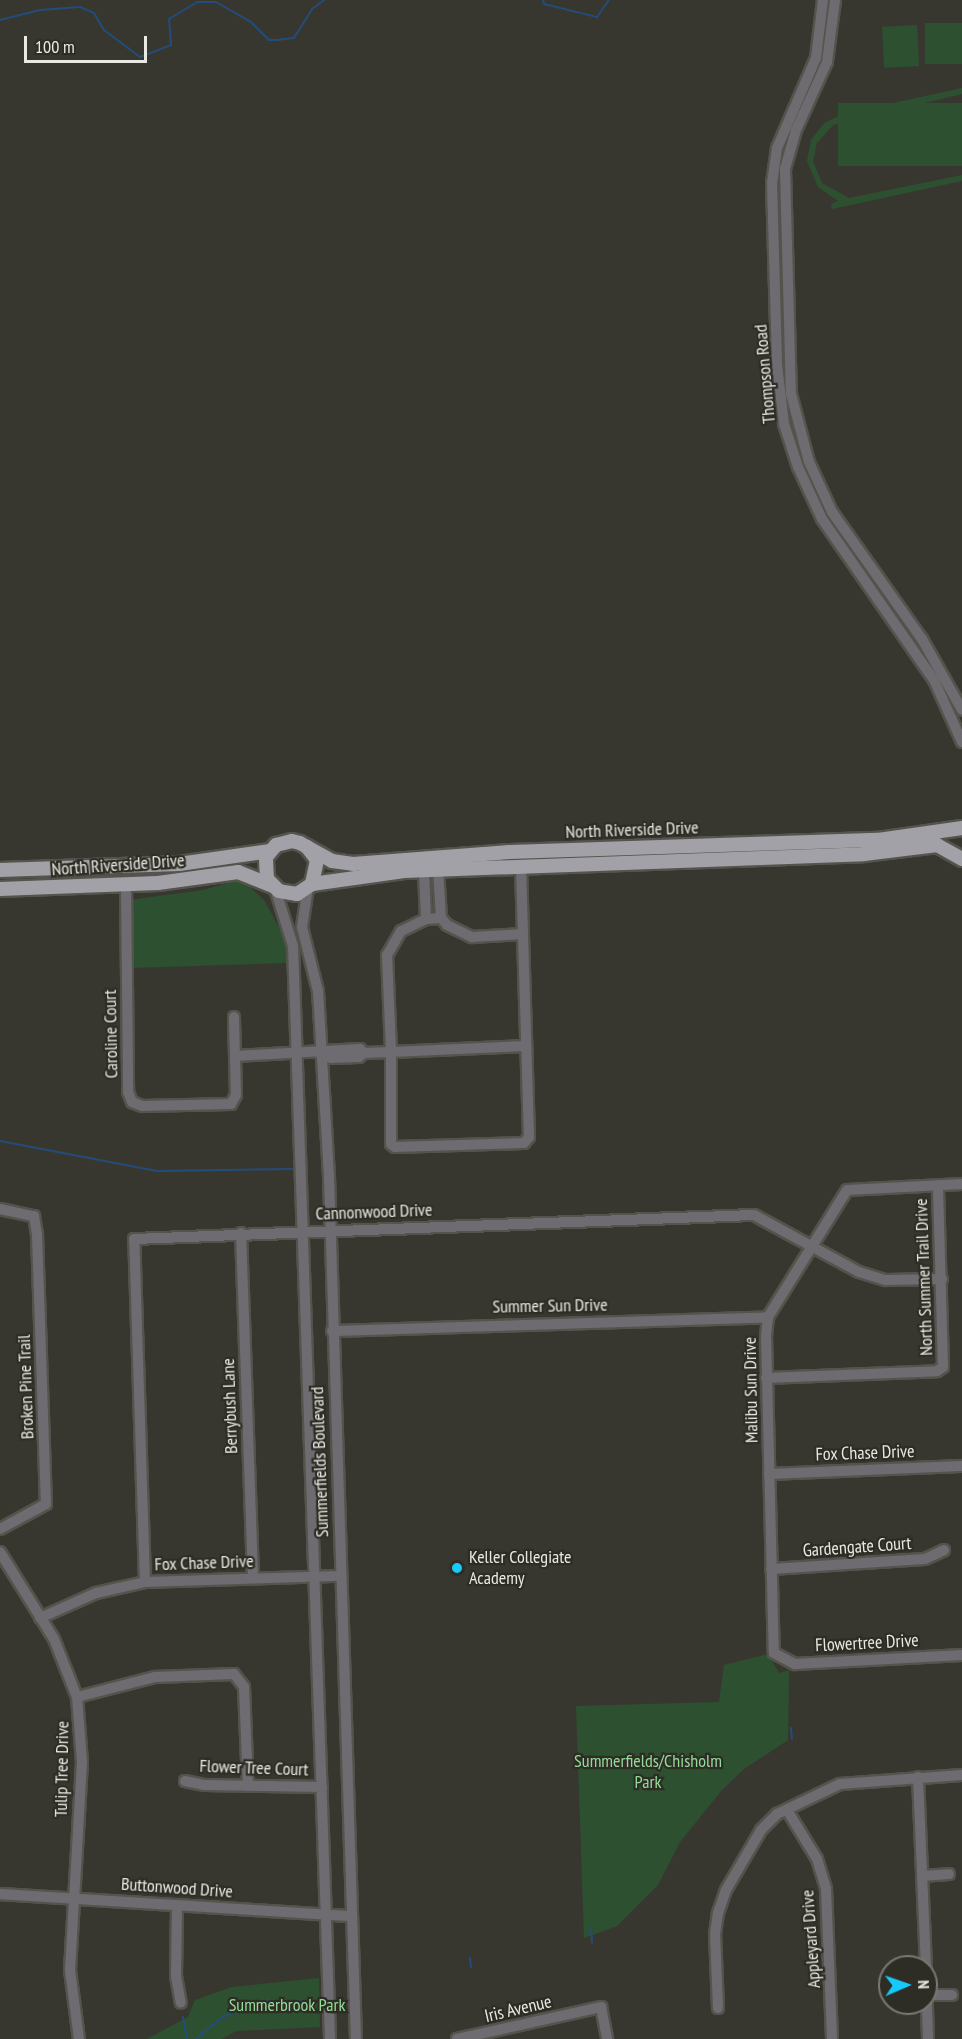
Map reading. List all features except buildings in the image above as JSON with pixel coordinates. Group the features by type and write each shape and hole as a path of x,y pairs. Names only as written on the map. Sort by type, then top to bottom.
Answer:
{"main road":[{"name":"North Riverside Drive","path":"0,889 126,885 238,872 288,894 310,885 431,870 521,866 878,840 962,829 958,842 962,859"},
{"name":"North Riverside Drive","path":"0,870 179,864 270,851 284,842 308,847 332,861 353,864 489,853 879,853 938,845 962,859"},
{"path":"308,847 318,868 310,885"},
{"path":"270,851 265,865 273,887"}],"street":[{"name":"Thompson Road","path":"818,70 823,0"},
{"name":"Thompson Road","path":"835,0 832,40 818,70 788,151 783,184 779,230 784,424 798,467 828,528 957,707"},
{"name":"Thompson Road","path":"784,379 808,462 840,524 922,639 957,707 962,742"},
{"path":"828,528 840,524"},
{"path":"441,918 426,919 400,931 387,955 391,1052 391,1144 395,1147 519,1145 529,1137 521,866"},
{"path":"431,870 441,918 459,934 472,937 523,934"},
{"path":"426,919 431,870"},
{"name":"Caroline Court","path":"126,885 129,1098 142,1106 231,1104 236,1095 234,1017"},
{"name":"Summerfields Boulevard","path":"310,885 302,927 318,991 329,1230 356,2039"},
{"name":"Summerfields Boulevard","path":"273,887 293,946 330,2039"},
{"path":"235,1056 320,1054 331,1058 359,1057 364,1053 526,1046"},
{"name":"Malibu Sun Drive","path":"776,1655 771,1569 766,1378 768,1317 847,1190 962,1184"},
{"name":"North Summer Trail Drive","path":"766,1378 937,1371 943,1366 938,1185"},
{"name":"Broken Pine Trail","path":"0,1209 34,1216 46,1504 0,1529"},
{"name":"Cannonwood Drive","path":"145,1582 134,1239 241,1233 754,1215 812,1244 858,1272 886,1280 942,1279"},
{"name":"Berrybush Lane","path":"241,1233 252,1578"},
{"name":"Summer Sun Drive","path":"332,1331 768,1317"},
{"name":"Fox Chase Drive","path":"769,1474 962,1466"},
{"name":"Gardengate Court","path":"771,1569 925,1559 944,1550"},
{"name":"Tulip Tree Drive","path":"0,1552 68,1669 77,1697 82,1762 72,1898 70,1970 79,2039"},
{"name":"Fox Chase Drive","path":"40,1618 96,1593 145,1582 340,1576"},
{"name":"Flowertree Drive","path":"776,1655 795,1664 962,1654"},
{"path":"77,1697 155,1677 234,1674 244,1687 248,1786"},
{"path":"718,2008 715,1934 726,1890 761,1830 787,1810 840,1784 962,1775"},
{"path":"918,1777 925,1955"},
{"name":"Flower Tree Court","path":"184,1781 248,1786 322,1787"},
{"name":"Appleyard Drive","path":"787,1810 817,1859 826,1889 832,2039"},
{"path":"922,1876 949,1875"},
{"name":"Buttonwood Drive","path":"0,1894 351,1916"},
{"path":"177,1905 176,1976 181,2003"},
{"path":"938,1995 952,1995"},
{"name":"Iris Avenue","path":"457,2039 503,2035 601,2007 607,2039"},
{"path":"927,2015 928,2039"}],"green space":[{"path":"925,23 962,23 962,64 925,64"},
{"path":"917,25 919,66 884,68 882,27"},
{"path":"962,88 962,94 833,125 817,143 813,161 822,183 849,198 962,175 962,181 832,209 831,204 838,201 818,187 807,161 811,140 824,123 843,114"},
{"path":"838,103 962,103 962,166 838,166"},
{"path":"234,881 245,883 264,900 287,942 287,963 130,968 129,900 203,890"},
{"name":"Summerfields/Chisholm Park","path":"768,1654 779,1673 789,1670 788,1740 744,1769 721,1791 680,1842 658,1885 617,1926 584,1938 576,1706 719,1702 724,1665"},
{"name":"Summerbrook Park","path":"319,1978 320,2027 236,2031 222,2039 147,2039 188,2017 195,2000 232,1987"}],"waterway":[{"path":"0,20 40,10 80,7 94,13 104,30 140,57 171,45 169,19 197,2 216,2 251,22 269,40 276,40 294,38 312,9 324,0"},
{"path":"543,0 544,4 597,17 609,0"},
{"path":"0,1141 158,1171 292,1169"},
{"path":"791,1728 792,1739"},
{"path":"591,1928 592,1943"},
{"path":"470,1958 471,1967"},
{"path":"196,2039 221,2018 262,2000 318,2001"},
{"path":"183,2017 187,2039"}],"place":[{"name":"Keller Collegiate Academy","path":"457,1568"}]}
